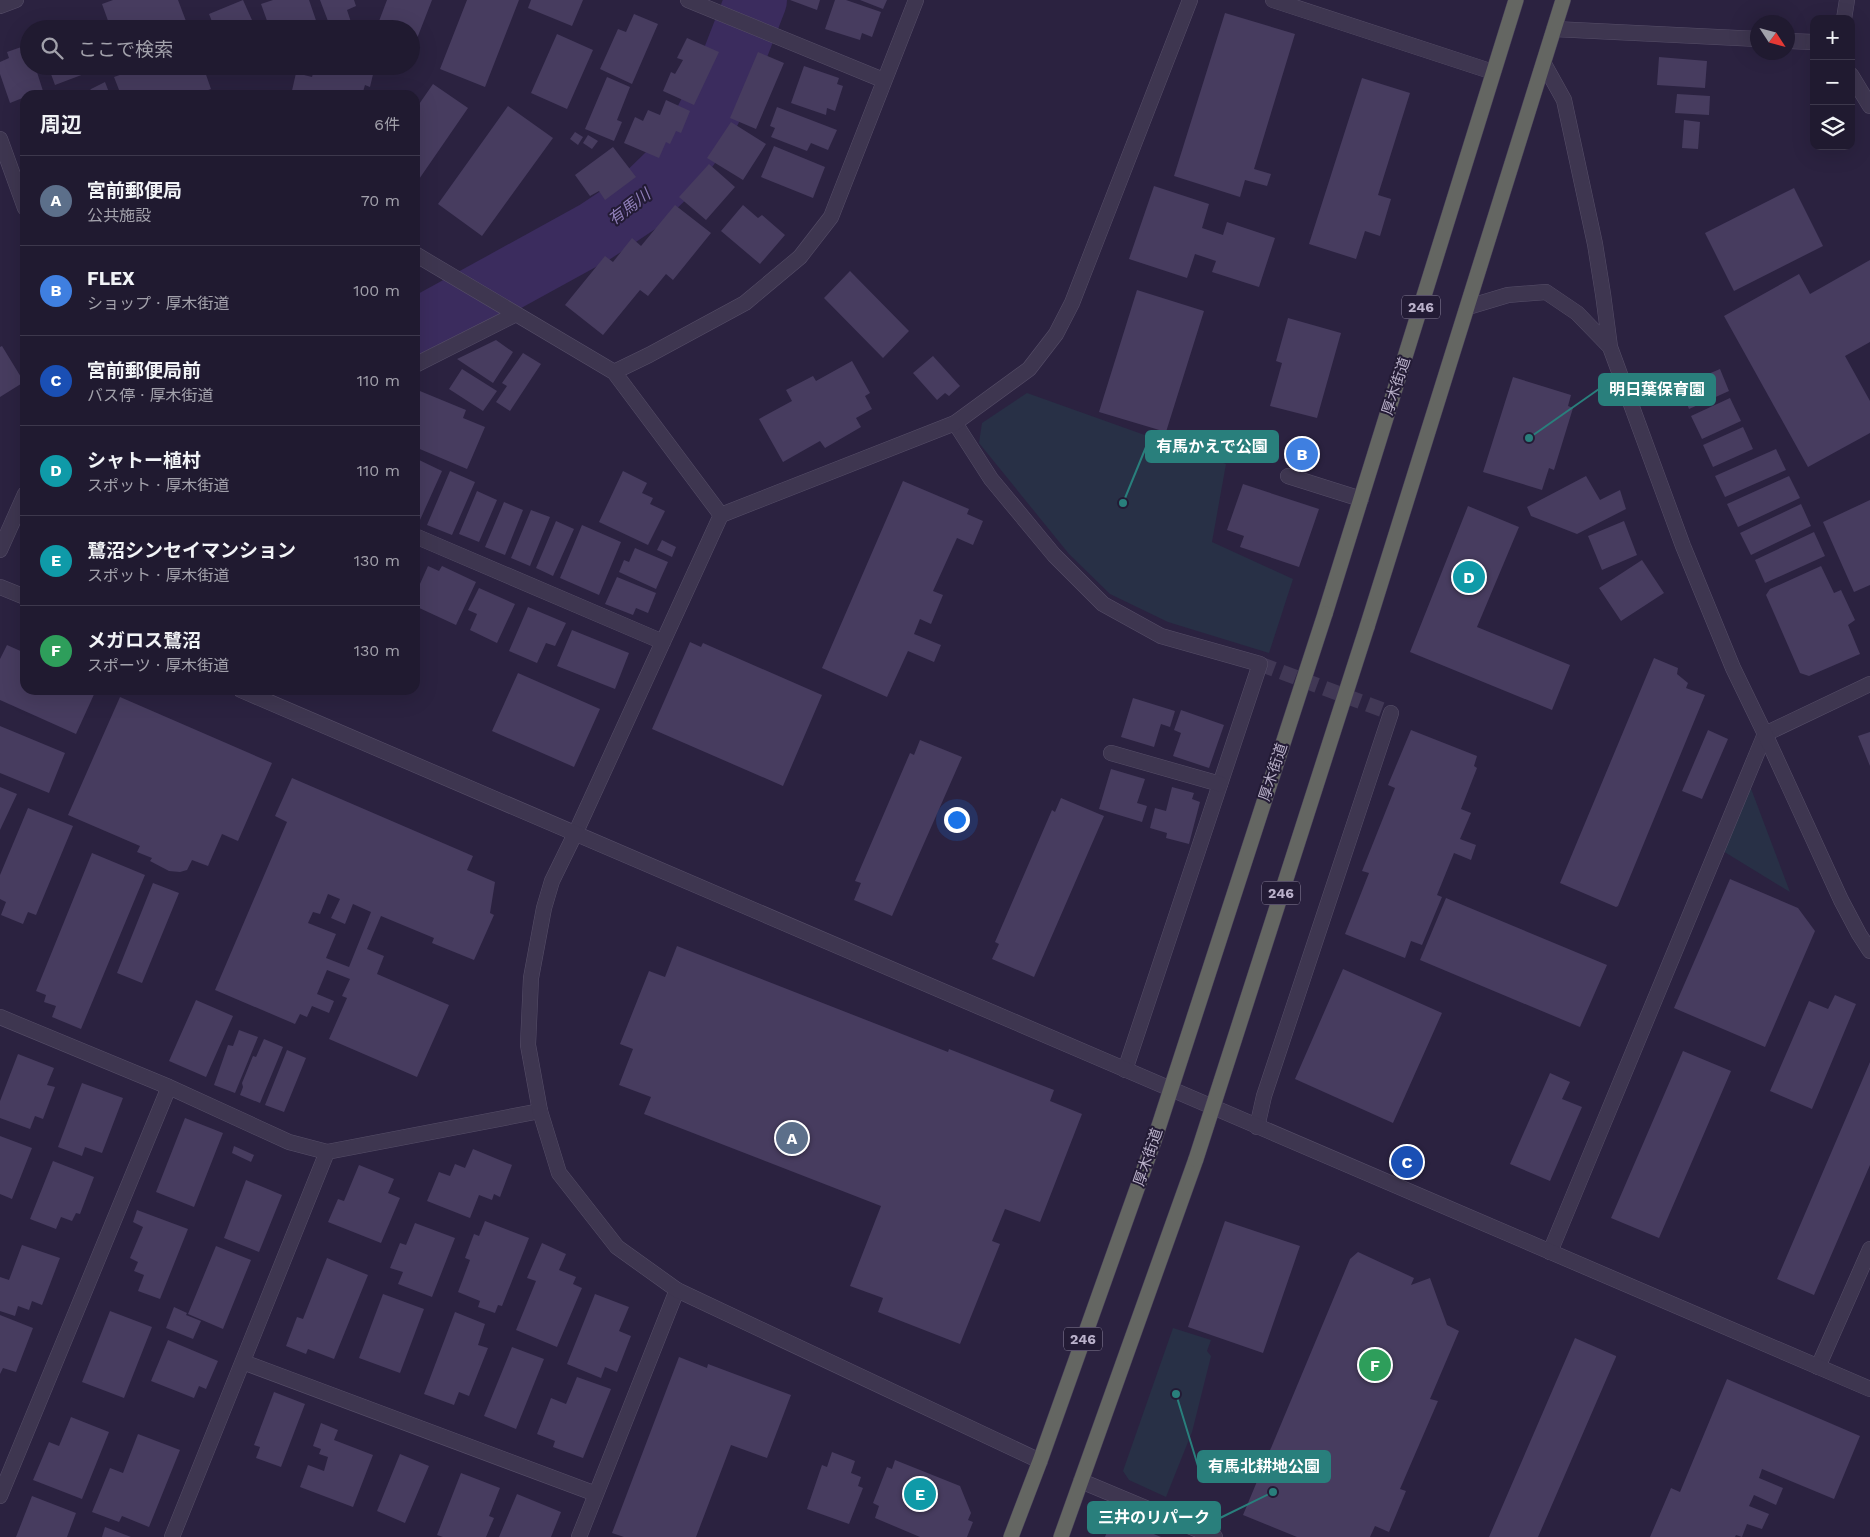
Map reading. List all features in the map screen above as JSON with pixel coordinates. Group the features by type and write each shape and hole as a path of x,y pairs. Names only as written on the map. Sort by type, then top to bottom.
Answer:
{"highway":[{"name":"厚木街道","path":"1011,1537 1154,1141 1325,614 1516,0"},
{"name":"246","path":"1061,1537 1196,1159 1367,627 1564,0"}],"street":[{"path":"0,6 16,0"},
{"path":"688,0 883,80"},
{"path":"614,372 745,303 800,257 831,217 883,80 916,0"},
{"path":"1040,1461 677,1290 617,1247 559,1173 540,1110 528,1045 531,978 544,908 552,881 721,515 955,423 1029,369 1056,334 1072,303 1190,0"},
{"path":"1273,0 1493,72"},
{"path":"1845,15 1847,0"},
{"path":"1554,29 1750,39"},
{"path":"1795,41 1810,42"},
{"path":"1544,64 1564,100 1594,244 1610,347 1683,546 1733,668 1841,900 1870,951"},
{"path":"1855,82 1870,106"},
{"path":"0,139 20,194"},
{"path":"420,257 614,372 721,515"},
{"path":"1468,307 1508,295 1546,292 1577,313 1610,347"},
{"path":"420,363 515,313"},
{"path":"955,423 998,487 1054,555 1103,604 1161,636 1260,664 1125,1070"},
{"path":"1288,476 1361,499"},
{"path":"0,550 20,505"},
{"path":"420,538 663,642"},
{"path":"0,587 20,595"},
{"path":"1550,1252 1765,734 1870,684"},
{"path":"253,695 1870,1389"},
{"path":"1257,1127 1264,1096 1391,713"},
{"path":"1110,753 1220,784"},
{"path":"0,1016 169,1087 289,1142 327,1152 540,1110"},
{"path":"0,1496 169,1087"},
{"path":"172,1537 327,1152"},
{"path":"1818,1367 1870,1249"},
{"path":"579,1537 677,1290"},
{"path":"243,1362 596,1494"},
{"path":"1081,1481 1215,1537"}],"shaded area":[{"path":"1027,393 1226,464 1212,542 1293,579 1269,653 1168,622 1110,594 1069,554 979,443 982,423"},
{"path":"1747,778 1790,892 1718,848"},
{"path":"1173,1328 1211,1340 1207,1351 1211,1356 1192,1432 1166,1497 1129,1480 1123,1471"}],"building":[{"path":"113,0 178,0 186,20 108,20 102,4"},
{"path":"243,0 252,20 211,20 209,14"},
{"path":"273,0 309,0 316,20 267,20 261,4"},
{"path":"320,0 354,0 356,6 347,10 350,20 328,20"},
{"path":"387,0 432,0 420,31 420,20 379,20"},
{"path":"467,0 519,0 485,87 440,69"},
{"path":"531,0 583,0 572,26 528,8"},
{"path":"790,0 820,0 817,10"},
{"path":"835,0 846,0 881,12 872,37 862,33 860,40 825,29"},
{"path":"860,0 887,0 883,9"},
{"path":"1225,13 1295,34 1254,169 1271,174 1267,186 1245,180 1240,197 1174,176"},
{"path":"634,14 658,24 632,84 600,69 618,29 626,32"},
{"path":"557,34 593,50 567,109 531,93"},
{"path":"687,38 719,52 694,105 663,91 671,72 675,74 683,60 677,58"},
{"path":"20,47 20,75 38,75 43,90 20,90 20,99 10,103 0,74 0,62 9,58 7,52"},
{"path":"758,52 784,63 756,129 730,118"},
{"path":"1659,57 1707,61 1705,88 1657,85"},
{"path":"804,66 839,78 837,84 843,86 835,111 827,108 826,115 791,103"},
{"path":"51,75 81,75 55,85"},
{"path":"120,75 206,75 211,89 119,90 114,77"},
{"path":"296,75 312,77 313,75 373,75 370,87 365,85 364,90 292,90"},
{"path":"607,77 630,87 617,120 622,122 614,141 585,129"},
{"path":"1362,78 1410,93 1378,195 1391,199 1380,236 1365,231 1356,259 1309,244"},
{"path":"105,82 108,90 90,90"},
{"path":"433,84 468,108 420,178 420,103"},
{"path":"1677,94 1710,96 1709,115 1675,113"},
{"path":"666,100 690,111 681,133 676,131 670,144 666,142 659,158 624,143 635,117 643,121 648,110 660,115"},
{"path":"508,106 553,138 482,236 438,204"},
{"path":"777,107 837,130 828,150 811,143 807,151 771,137 775,128 770,126"},
{"path":"1684,120 1700,122 1698,149 1682,148"},
{"path":"731,122 766,144 743,180 707,158"},
{"path":"575,132 583,137 578,145 570,139"},
{"path":"588,135 598,141 592,149 583,143"},
{"path":"774,146 825,167 813,198 761,177"},
{"path":"613,147 636,177 605,200 599,191 590,196 575,175"},
{"path":"709,164 735,187 706,220 679,197"},
{"path":"1154,186 1209,204 1202,228 1223,235 1227,222 1275,238 1259,287 1212,272 1216,261 1195,254 1187,278 1129,259"},
{"path":"1794,188 1823,246 1734,291 1705,233"},
{"path":"675,205 711,233 673,280 666,274 648,296 640,290 603,335 565,305 605,256 613,262 632,238 641,246"},
{"path":"743,205 758,218 762,215 785,235 760,264 721,231"},
{"path":"1870,260 1870,342 1845,356 1870,401 1870,433 1808,467 1724,316 1799,274 1810,294"},
{"path":"850,271 909,331 883,358 824,298"},
{"path":"1137,290 1204,311 1166,432 1099,412"},
{"path":"1288,318 1341,333 1317,418 1270,406 1282,363 1276,361"},
{"path":"496,340 513,352 493,383 457,359"},
{"path":"2,346 20,375 20,384 0,397 0,347"},
{"path":"523,353 541,364 510,411 496,402 507,386 502,383"},
{"path":"933,356 960,386 949,396 945,393 937,400 913,373"},
{"path":"852,361 870,393 865,396 872,409 856,418 861,427 825,448 820,441 783,462 759,419 792,401 786,390 813,376 816,381"},
{"path":"462,369 497,391 483,411 449,389"},
{"path":"1720,369 1729,391 1689,409 1680,386"},
{"path":"1513,377 1571,395 1568,406 1573,408 1554,470 1549,468 1542,490 1483,472"},
{"path":"420,391 466,410 463,418 485,427 467,469 420,449"},
{"path":"1730,398 1741,421 1702,439 1691,416"},
{"path":"1743,427 1753,449 1713,467 1703,445"},
{"path":"1776,449 1786,470 1725,497 1715,476"},
{"path":"420,460 442,471 420,520"},
{"path":"450,471 475,482 452,535 427,525"},
{"path":"623,471 647,483 642,493 653,498 650,504 665,511 648,545 599,522"},
{"path":"1586,476 1600,500 1620,490 1626,509 1577,534 1531,516 1527,507"},
{"path":"1789,476 1800,498 1738,527 1727,504"},
{"path":"903,481 969,509 967,514 983,521 973,545 957,538 933,591 943,595 931,624 920,619 914,634 941,645 934,662 908,651 887,697 822,668"},
{"path":"1243,484 1319,509 1299,567 1240,547 1244,536 1227,530"},
{"path":"477,491 497,500 479,542 459,534"},
{"path":"1870,500 1870,585 1854,592 1823,522"},
{"path":"504,502 523,510 505,555 485,547"},
{"path":"1801,504 1811,526 1751,555 1740,533"},
{"path":"1468,506 1519,527 1477,627 1570,665 1552,710 1410,652"},
{"path":"531,510 550,517 530,566 511,558"},
{"path":"556,521 574,529 553,576 536,568"},
{"path":"1624,521 1637,555 1602,570 1588,536"},
{"path":"582,525 621,542 599,595 560,578"},
{"path":"1814,532 1825,556 1765,583 1755,560"},
{"path":"662,540 676,547 672,557 657,550"},
{"path":"635,548 668,562 656,589 619,572 624,560 629,562"},
{"path":"1642,560 1664,593 1621,621 1599,588"},
{"path":"428,566 439,571 442,566 476,582 456,625 420,608 420,584"},
{"path":"1821,566 1834,593 1841,590 1855,620 1848,625 1860,654 1809,676 1800,673 1766,595 1770,589"},
{"path":"617,577 656,593 648,613 636,608 633,615 605,604"},
{"path":"479,588 515,604 497,643 470,630 477,614 468,610"},
{"path":"528,607 566,623 555,646 546,643 537,663 509,651"},
{"path":"572,630 629,653 615,689 557,666"},
{"path":"690,642 701,647 703,643 822,695 783,786 652,729"},
{"path":"7,645 20,651 20,695 94,695 76,734 0,700 0,659"},
{"path":"1654,658 1678,668 1677,674 1688,683 1686,688 1705,695 1616,907 1560,883"},
{"path":"518,673 600,709 574,767 492,731"},
{"path":"120,697 272,763 238,841 222,834 208,866 192,860 187,870 180,872 169,871 150,861 152,858 137,852 140,846 68,815"},
{"path":"1133,698 1175,711 1170,727 1161,724 1154,747 1121,737"},
{"path":"1181,710 1224,725 1209,768 1173,756 1181,733 1174,730"},
{"path":"0,726 65,753 49,793 0,773"},
{"path":"1411,730 1477,756 1474,766 1477,768 1461,809 1471,813 1460,839 1476,845 1471,860 1454,853 1437,895 1442,897 1422,945 1411,941 1405,958 1345,934 1369,873 1362,871 1395,788 1388,785"},
{"path":"1708,730 1728,739 1702,799 1682,791"},
{"path":"1870,732 1870,766 1858,736"},
{"path":"920,740 962,757 892,916 854,900 861,883 855,881 910,753 914,755"},
{"path":"1111,769 1145,779 1137,803 1147,806 1142,822 1099,809"},
{"path":"292,778 473,856 467,870 495,882 490,913 494,915 474,960 432,943 434,938 381,916 367,949 384,956 377,974 449,1005 417,1077 329,1039 347,998 342,996 350,979 327,970 317,994 334,1001 329,1013 312,1006 307,1017 300,1014 295,1024 215,990 287,822 275,816","holes":["328,894 340,899 331,918 345,924 353,904 371,912 349,967 326,958 336,934 308,923 313,912 320,914"]},
{"path":"0,787 17,794 0,830"},
{"path":"1172,787 1194,793 1192,799 1200,802 1189,844 1166,838 1167,833 1150,828 1155,808 1166,811"},
{"path":"1061,798 1104,816 1034,977 992,959 999,944 995,942 1052,810 1055,812"},
{"path":"28,808 73,826 36,915 28,912 23,924 1,915 6,902 0,899 0,875"},
{"path":"92,853 145,875 81,1029 52,1017 56,1006 44,1002 46,995 36,991"},
{"path":"1730,879 1798,908 1815,931 1765,1047 1674,1008"},
{"path":"153,883 179,893 142,983 117,973"},
{"path":"1446,898 1607,965 1580,1027 1420,960"},
{"path":"677,946 948,1052 949,1049 1054,1090 1050,1101 1082,1114 1040,1222 1005,1209 992,1241 1000,1244 960,1344 878,1312 883,1298 850,1286 881,1206 644,1114 651,1097 619,1085 633,1049 620,1044 649,971 665,977"},
{"path":"1343,969 1442,1013 1393,1123 1295,1079"},
{"path":"1835,995 1856,1004 1812,1109 1770,1091 1809,1001 1828,1009"},
{"path":"196,1000 233,1016 206,1077 169,1061"},
{"path":"239,1030 258,1037 235,1093 214,1085 228,1045 233,1046"},
{"path":"264,1039 283,1047 260,1103 240,1095 243,1087 242,1083 253,1056 256,1057"},
{"path":"287,1050 306,1058 284,1112 265,1105"},
{"path":"1683,1051 1731,1071 1659,1238 1611,1218"},
{"path":"18,1054 54,1068 47,1085 55,1087 43,1119 35,1116 30,1129 0,1118 0,1101"},
{"path":"1870,1062 1870,1165 1814,1295 1777,1279"},
{"path":"1550,1073 1570,1082 1562,1099 1582,1107 1550,1181 1510,1164"},
{"path":"82,1083 123,1098 102,1153 85,1147 82,1156 58,1147"},
{"path":"185,1118 223,1133 194,1207 156,1192"},
{"path":"0,1136 32,1148 12,1199 0,1194"},
{"path":"234,1146 254,1155 251,1162 232,1153"},
{"path":"473,1149 512,1165 500,1197 494,1194 492,1200 479,1195 470,1218 427,1201 439,1172 450,1176 455,1164 465,1168"},
{"path":"53,1161 94,1177 80,1214 76,1213 72,1221 61,1217 56,1229 30,1219"},
{"path":"359,1165 394,1179 388,1193 400,1198 381,1243 328,1222 338,1199 344,1201"},
{"path":"246,1180 282,1195 259,1252 224,1238"},
{"path":"137,1210 188,1229 160,1299 138,1291 144,1275 134,1271 138,1262 130,1258 143,1227 133,1222"},
{"path":"485,1221 529,1238 502,1306 498,1305 495,1313 478,1307 480,1301 458,1292 470,1260 465,1258 474,1234 479,1236"},
{"path":"1225,1221 1300,1246 1263,1353 1188,1327"},
{"path":"415,1223 455,1238 432,1297 398,1284 403,1272 390,1268 400,1243 406,1245"},
{"path":"542,1243 566,1254 559,1270 576,1277 573,1284 582,1288 557,1347 516,1330 536,1281 527,1278"},
{"path":"22,1245 60,1258 42,1305 32,1301 29,1310 18,1306 15,1316 0,1311 0,1277 9,1280"},
{"path":"216,1246 251,1260 223,1329 188,1314"},
{"path":"1358,1252 1414,1278 1411,1285 1430,1278 1447,1325 1459,1331 1430,1399 1438,1401 1400,1489 1406,1491 1389,1532 1375,1526 1370,1537 1297,1537 1243,1515 1350,1259"},
{"path":"327,1258 368,1275 334,1359 308,1349 306,1354 286,1346 297,1317 303,1319"},
{"path":"383,1294 424,1309 400,1373 359,1358"},
{"path":"595,1294 629,1307 619,1331 631,1336 617,1372 605,1367 601,1378 567,1364"},
{"path":"174,1307 187,1313 186,1315 201,1321 193,1339 166,1328"},
{"path":"110,1311 152,1327 124,1398 82,1382"},
{"path":"455,1312 485,1324 478,1345 488,1348 469,1396 459,1392 454,1405 424,1394"},
{"path":"0,1315 33,1328 16,1372 3,1368 0,1374"},
{"path":"1575,1338 1616,1357 1538,1537 1489,1537"},
{"path":"168,1340 218,1361 206,1389 199,1386 194,1398 151,1381"},
{"path":"512,1347 544,1359 516,1429 484,1416"},
{"path":"679,1357 707,1368 708,1364 791,1395 767,1458 731,1445 696,1537 624,1537 612,1533"},
{"path":"577,1377 611,1389 583,1458 553,1447 555,1441 537,1434 551,1398 566,1404"},
{"path":"1727,1379 1860,1436 1834,1499 1762,1469 1759,1478 1783,1488 1776,1505 1754,1495 1749,1506 1769,1514 1762,1529 1747,1524 1742,1537 1736,1535 1735,1537 1650,1537 1671,1488 1680,1492"},
{"path":"274,1392 305,1404 281,1467 256,1458 260,1447 254,1445"},
{"path":"71,1417 109,1432 82,1499 33,1480 49,1442 59,1446"},
{"path":"321,1423 338,1430 334,1440 373,1455 353,1507 300,1487 308,1465 324,1471 328,1457 319,1454 321,1449 313,1446"},
{"path":"138,1434 180,1450 149,1527 122,1516 119,1522 92,1512 110,1468 123,1473"},
{"path":"832,1452 855,1461 851,1473 861,1477 858,1486 863,1488 849,1524 807,1509 822,1465 827,1467"},
{"path":"400,1454 429,1466 405,1523 377,1511"},
{"path":"895,1460 960,1486 971,1513 968,1520 973,1522 967,1537 920,1537 875,1518 879,1506 873,1503 887,1467 892,1469"},
{"path":"461,1473 500,1488 489,1516 494,1518 486,1537 443,1537 437,1535"},
{"path":"517,1494 561,1512 551,1537 499,1537"},
{"path":"32,1496 76,1513 67,1537 16,1537"},
{"path":"1122,1521 1161,1537 1105,1537 1108,1529"},
{"path":"105,1527 131,1537 102,1537"}],"waterway":[{"name":"有馬川","path":"420,328 595,232 637,204 672,170 701,129 723,85 756,0"}],"tunnel":[{"path":"1260,664 1391,713"}],"place":[{"name":"明日葉保育園","path":"1529,438"},
{"name":"FLEX","path":"1302,454"},
{"name":"有馬かえで公園","path":"1123,503"},
{"name":"シャトー植村","path":"1469,577"},
{"name":"宮前郵便局","path":"792,1138"},
{"name":"宮前郵便局前","path":"1407,1162"},
{"name":"メガロス鷺沼","path":"1375,1365"},
{"name":"有馬北耕地公園","path":"1176,1394"},
{"name":"三井のリパーク","path":"1273,1492"},
{"name":"鷺沼シンセイマンション","path":"920,1494"}]}
